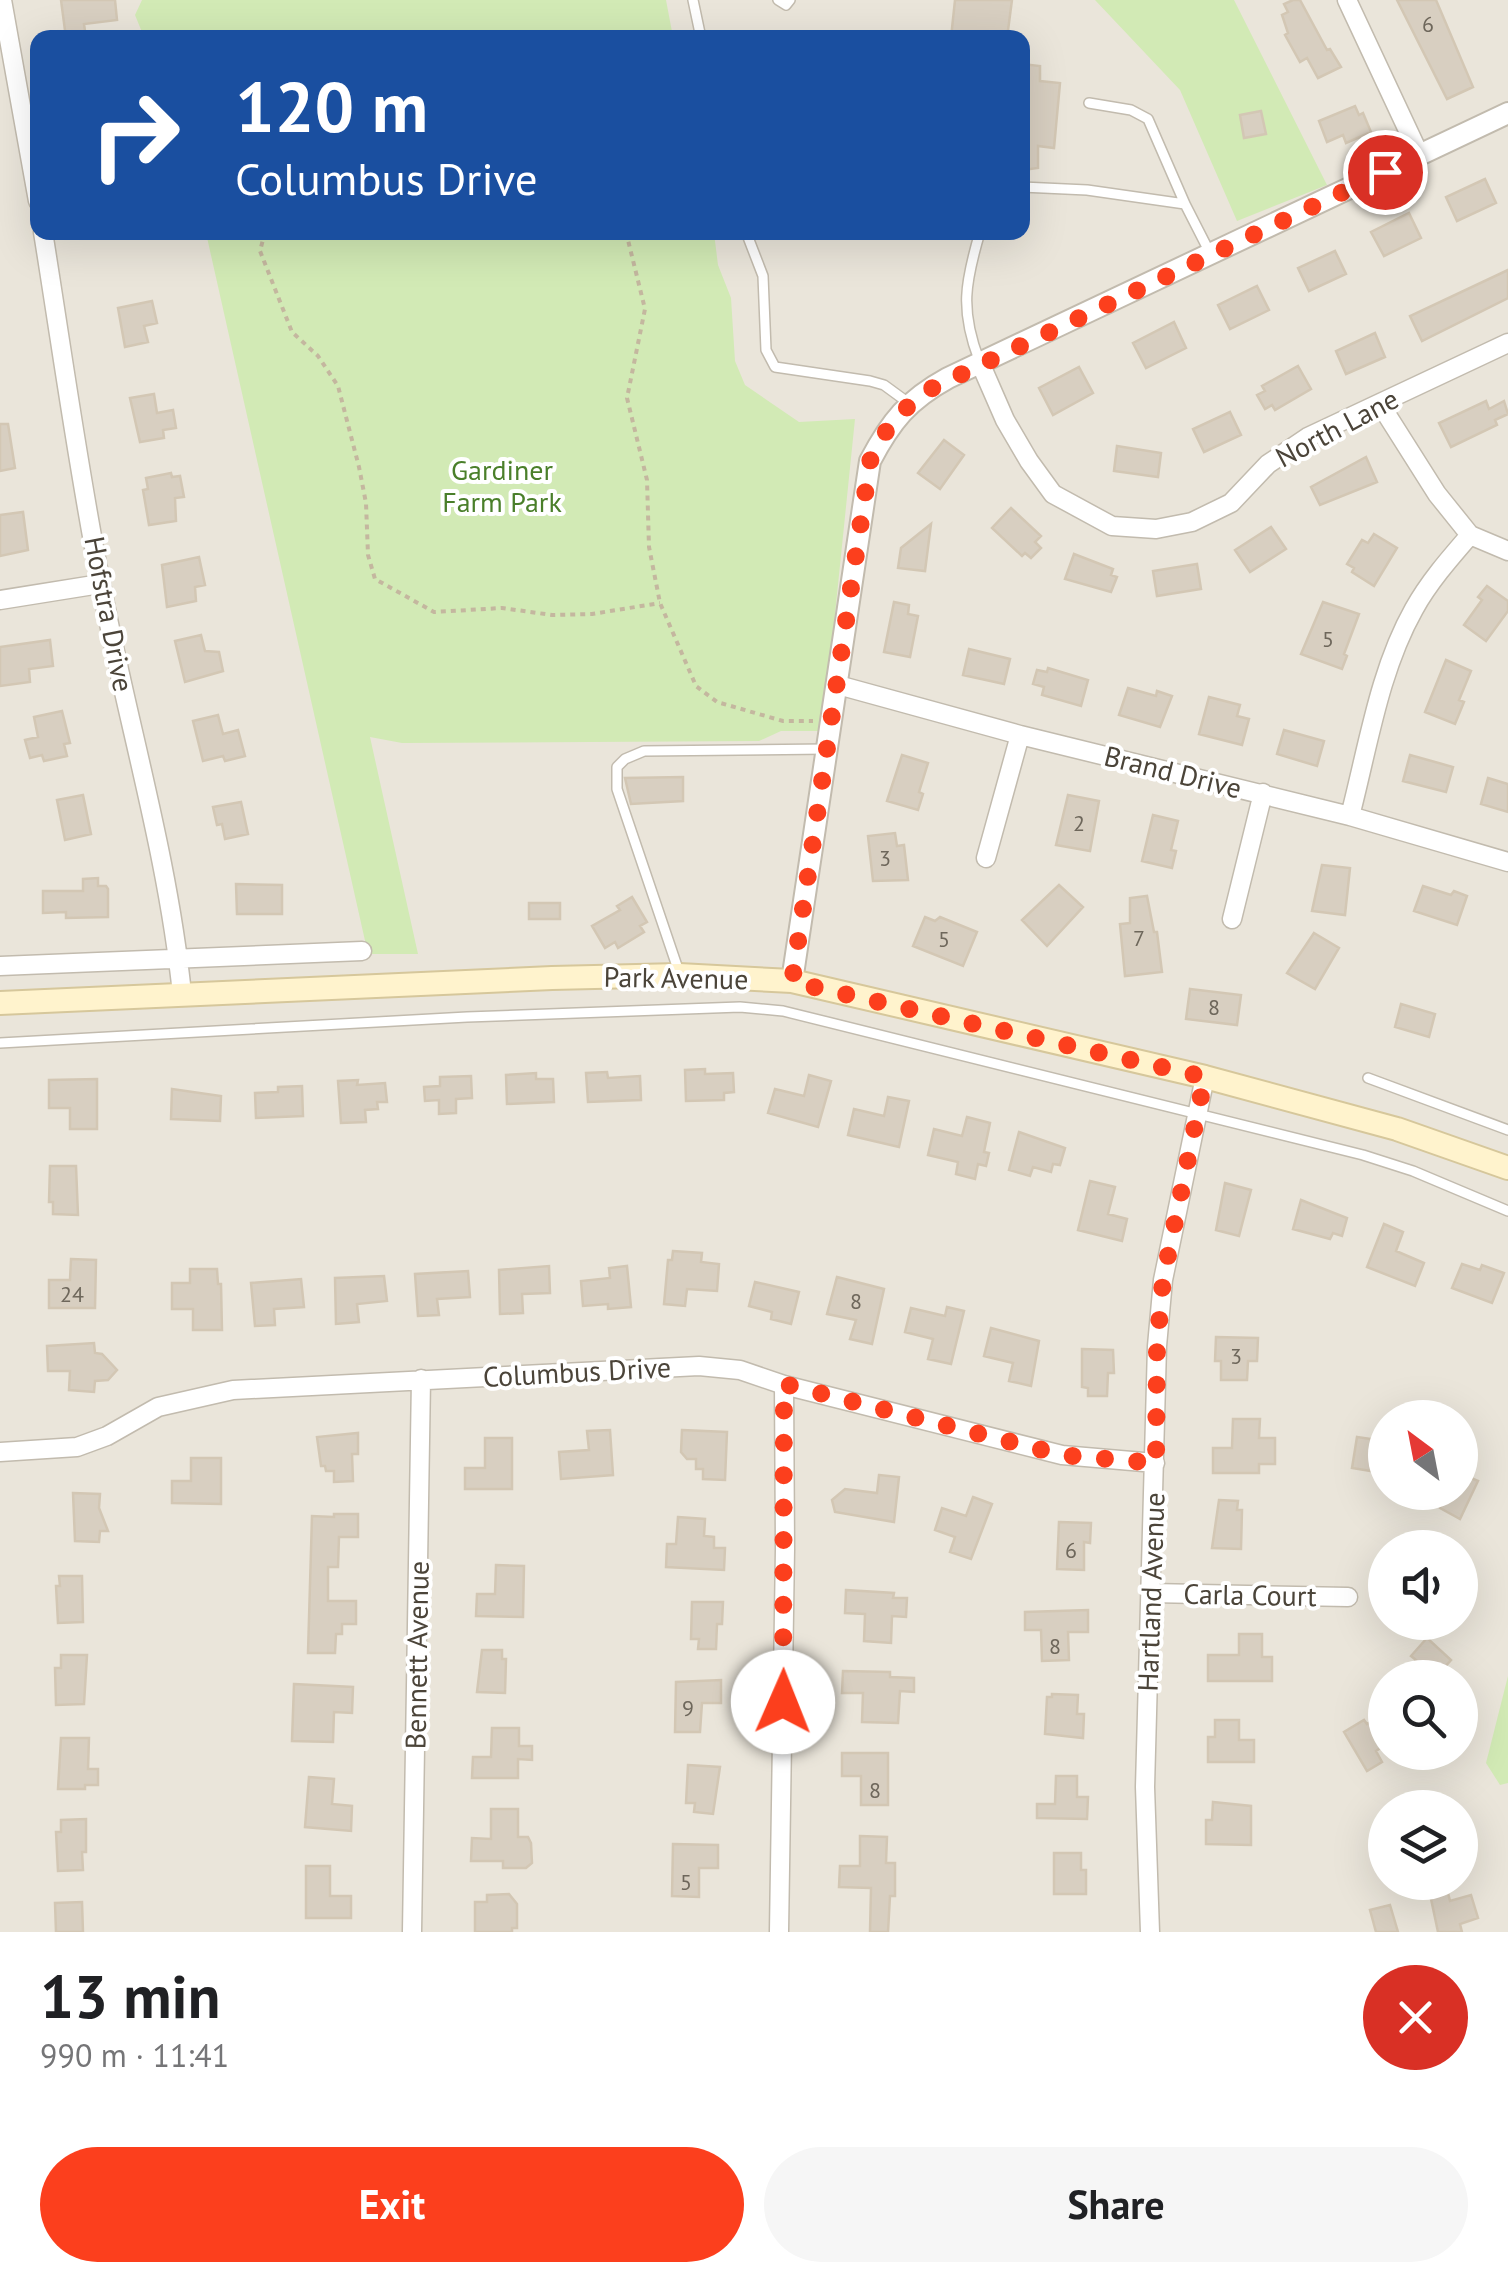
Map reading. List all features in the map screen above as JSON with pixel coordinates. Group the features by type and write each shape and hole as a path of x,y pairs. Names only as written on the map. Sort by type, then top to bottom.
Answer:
{"main road":[{"name":"Park Avenue","path":"0,1003 680,975 792,982 1205,1077 1397,1130 1508,1168"}],"street":[{"path":"2,0 30,153"},
{"path":"1347,0 1420,156"},
{"path":"792,982 870,461 889,426 920,394 1508,113"},
{"name":"Hofstra Drive","path":"44,240 100,584 178,956 182,994"},
{"name":"North Lane","path":"980,365 1029,462 1054,494 1112,526 1156,529 1192,522 1231,502 1268,464 1308,437 1508,343"},
{"path":"1380,404 1436,494 1470,534 1508,552"},
{"path":"1350,816 1390,660 1413,610 1470,534"},
{"path":"0,600 100,584"},
{"name":"Brand Drive","path":"838,685 1263,793 1508,862"},
{"path":"986,858 1020,734"},
{"path":"1232,919 1263,793"},
{"path":"0,966 362,951"},
{"name":"Hartland Avenue","path":"1150,1932 1144,1787 1157,1346 1163,1280 1205,1077"},
{"name":"Columbus Drive","path":"0,1452 76,1447 107,1436 158,1406 234,1390 699,1366 740,1370 1062,1455 1156,1463"},
{"name":"Bennett Avenue","path":"412,1932 421,1379"},
{"path":"780,1932 784,1384"},
{"name":"Carla Court","path":"1152,1593 1348,1597"}],"lane":[{"path":"693,0 700,30"},
{"path":"778,0 786,5 790,0"},
{"path":"1089,103 1131,110 1148,118 1211,255"},
{"path":"1030,187 1073,188 1185,204"},
{"path":"749,240 763,276 766,350 775,368 870,380 910,404"},
{"path":"978,240 968,272 966,326 980,365"},
{"path":"680,975 617,789 618,767 625,759 644,751 828,749"},
{"path":"0,1044 467,1017 740,1007 783,1011 1363,1155 1413,1171 1508,1211"},
{"path":"1368,1078 1508,1130"}],"path":[{"path":"263,240 260,251 292,332 318,356 338,386 360,467 368,555 376,579 434,612 502,608 552,615 592,614 660,602"},
{"path":"628,240 645,309 627,398 647,480 649,547 660,602 696,686 716,702 783,721 832,721"}],"shaded area":[{"path":"0,0 1508,0 1508,1932 0,1932"}],"green space":[{"path":"142,0 666,0 672,30 141,30 135,15"},
{"path":"1095,0 1234,0 1327,185 1237,221 1180,90"},
{"name":"Gardiner Farm Park","path":"208,240 715,240 718,265 731,298 735,361 745,385 799,422 855,419 823,731 781,731 759,741 402,743 370,737 418,954 368,954"},
{"path":"1508,1676 1508,1783 1500,1785 1486,1763"}],"building":[{"path":"61,0 115,0 117,20 84,24 85,30 65,30"},
{"path":"955,0 1012,0 1008,30 952,30"},
{"path":"1300,0 1327,50 1341,67 1318,78 1307,58 1300,62 1285,35 1288,33 1282,15 1288,12 1284,4"},
{"path":"1397,0 1436,0 1473,87 1447,99"},
{"path":"1030,65 1040,66 1040,81 1060,83 1054,148 1038,146 1038,168 1030,169"},
{"path":"1355,106 1359,115 1363,113 1371,132 1346,143 1343,135 1327,142 1319,121"},
{"path":"1261,111 1266,134 1244,138 1240,115"},
{"path":"1485,179 1496,203 1457,221 1446,197"},
{"path":"1409,213 1421,238 1384,256 1371,232"},
{"path":"1335,251 1346,274 1309,291 1298,268"},
{"path":"1508,270 1508,298 1422,341 1410,316"},
{"path":"1257,286 1269,310 1230,329 1218,305"},
{"path":"152,301 157,323 144,326 148,342 125,347 118,308"},
{"path":"1174,322 1186,348 1146,368 1133,343"},
{"path":"1375,333 1385,357 1346,374 1336,351"},
{"path":"1298,366 1311,389 1275,410 1272,405 1265,409 1257,395 1265,391 1262,386"},
{"path":"1079,367 1093,393 1053,415 1039,388"},
{"path":"154,394 157,413 173,410 176,428 163,430 164,438 140,442 130,398"},
{"path":"1486,401 1489,409 1504,401 1508,414 1495,420 1497,425 1451,447 1439,423"},
{"path":"1230,412 1241,435 1204,452 1193,429"},
{"path":"0,424 8,424 15,468 0,471"},
{"path":"944,440 964,455 940,489 918,473"},
{"path":"1117,446 1161,453 1158,477 1114,471"},
{"path":"1366,457 1377,482 1320,505 1311,487"},
{"path":"171,473 172,477 180,476 184,497 175,498 176,521 149,525 143,490 148,489 146,478"},
{"path":"1011,508 1041,536 1035,542 1041,548 1031,558 1025,553 1022,556 992,528"},
{"path":"23,512 28,550 0,556 0,515"},
{"path":"931,524 925,571 898,568 901,548"},
{"path":"1271,527 1286,549 1250,572 1235,550"},
{"path":"1374,534 1397,548 1374,586 1352,572 1354,568 1347,564 1362,540 1368,543"},
{"path":"1074,554 1113,569 1111,575 1117,577 1111,592 1065,579"},
{"path":"199,557 205,585 195,587 196,601 167,607 162,565"},
{"path":"1197,564 1201,589 1157,596 1153,571"},
{"path":"1487,586 1508,601 1508,611 1486,641 1464,625"},
{"path":"894,602 909,605 908,614 918,616 910,657 884,652"},
{"path":"1323,602 1359,614 1342,669 1301,654"},
{"path":"201,635 205,651 219,652 223,671 185,682 175,641"},
{"path":"50,640 53,666 29,669 30,682 0,686 0,647"},
{"path":"969,649 1010,659 1004,684 963,675"},
{"path":"1446,660 1471,671 1459,700 1464,702 1455,724 1425,712"},
{"path":"1048,668 1088,680 1081,706 1042,695 1044,687 1033,684 1037,670 1047,672"},
{"path":"1128,688 1172,696 1160,727 1119,715"},
{"path":"1209,697 1240,705 1237,716 1249,719 1242,745 1199,734"},
{"path":"62,711 70,743 64,744 67,756 44,761 42,755 30,758 25,740 38,737 34,717"},
{"path":"218,715 223,734 238,730 245,756 203,761 193,721"},
{"path":"1284,730 1324,741 1317,766 1277,754"},
{"path":"902,755 928,763 918,810 887,801"},
{"path":"1410,755 1453,767 1446,792 1403,781"},
{"path":"683,777 683,801 631,804 625,778"},
{"path":"1488,778 1508,784 1508,812 1481,804"},
{"path":"83,795 91,834 65,840 57,800"},
{"path":"1068,795 1099,801 1090,851 1056,845"},
{"path":"241,802 248,834 225,839 213,807"},
{"path":"1153,815 1178,821 1171,850 1176,851 1172,868 1142,861"},
{"path":"895,833 897,846 904,845 908,880 873,881 868,836"},
{"path":"1322,865 1350,868 1345,915 1312,911"},
{"path":"98,878 98,886 108,889 108,917 66,918 66,912 43,913 43,891 83,891 83,879"},
{"path":"236,884 282,885 282,914 237,914"},
{"path":"1059,885 1083,907 1047,946 1022,920"},
{"path":"1423,886 1467,896 1457,925 1414,911"},
{"path":"1147,896 1162,972 1125,976 1120,924 1130,923 1130,898"},
{"path":"632,897 647,922 640,926 644,932 618,948 615,942 605,948 592,926 620,910 617,906"},
{"path":"529,903 560,903 560,919 529,919"},
{"path":"925,917 935,921 940,917 977,932 963,966 913,946"},
{"path":"1314,933 1339,948 1315,989 1287,973"},
{"path":"1190,989 1241,995 1237,1025 1186,1019"},
{"path":"1401,1004 1435,1014 1429,1037 1395,1027"},
{"path":"705,1069 705,1074 733,1073 734,1092 724,1093 724,1100 686,1101 685,1070"},
{"path":"607,1072 608,1078 640,1076 641,1100 588,1102 586,1073"},
{"path":"536,1073 536,1079 553,1079 554,1102 507,1104 506,1075"},
{"path":"809,1075 831,1081 818,1127 768,1113 775,1089 804,1096"},
{"path":"471,1076 472,1098 456,1099 456,1113 439,1114 439,1100 425,1101 424,1087 440,1086 440,1077"},
{"path":"97,1079 97,1129 70,1129 70,1108 49,1108 49,1080"},
{"path":"358,1080 357,1085 385,1083 387,1102 377,1102 378,1109 365,1110 366,1122 341,1123 338,1081"},
{"path":"302,1086 303,1116 256,1118 255,1093"},
{"path":"172,1089 221,1096 220,1121 171,1119"},
{"path":"888,1097 909,1101 899,1147 848,1135 854,1109 884,1116"},
{"path":"967,1117 990,1123 984,1152 989,1153 986,1166 978,1164 975,1179 956,1174 958,1162 928,1155 934,1129 962,1136"},
{"path":"1019,1132 1065,1148 1060,1165 1053,1164 1051,1172 1033,1167 1030,1176 1009,1170"},
{"path":"50,1166 76,1166 78,1215 53,1214 53,1202 49,1202"},
{"path":"1090,1181 1115,1187 1108,1214 1127,1219 1122,1241 1078,1230"},
{"path":"1225,1183 1251,1190 1239,1236 1216,1230"},
{"path":"1301,1200 1347,1218 1342,1236 1333,1233 1330,1239 1293,1229"},
{"path":"1384,1224 1403,1232 1396,1251 1424,1263 1415,1286 1367,1267"},
{"path":"673,1251 702,1253 701,1262 719,1264 717,1291 687,1289 685,1306 664,1304 668,1260 672,1260"},
{"path":"71,1259 96,1260 95,1308 49,1308 49,1280 70,1280"},
{"path":"1462,1264 1480,1270 1482,1265 1504,1273 1492,1303 1452,1288"},
{"path":"549,1266 550,1293 522,1294 523,1313 500,1314 499,1270"},
{"path":"627,1266 631,1307 583,1306 581,1281 610,1278 609,1268"},
{"path":"190,1269 217,1269 222,1330 193,1330 193,1309 172,1309 172,1283 190,1283"},
{"path":"468,1271 470,1297 437,1299 439,1315 418,1316 415,1274"},
{"path":"384,1276 387,1301 357,1304 359,1322 336,1324 335,1278"},
{"path":"837,1277 884,1289 872,1344 850,1339 856,1320 827,1314"},
{"path":"301,1279 304,1307 274,1309 275,1325 255,1326 251,1283"},
{"path":"755,1282 799,1292 791,1324 771,1319 772,1312 749,1306"},
{"path":"947,1307 964,1311 951,1364 928,1359 933,1339 905,1332 911,1308 945,1316"},
{"path":"991,1328 1039,1341 1031,1386 1009,1381 1013,1363 984,1356"},
{"path":"1216,1337 1258,1338 1257,1361 1248,1361 1247,1380 1221,1380 1221,1361 1215,1361"},
{"path":"94,1343 95,1353 102,1354 117,1370 108,1380 95,1381 94,1392 69,1390 70,1371 48,1371 47,1346"},
{"path":"1082,1349 1113,1350 1114,1373 1108,1373 1107,1396 1088,1396 1088,1388 1082,1387"},
{"path":"1233,1419 1260,1419 1259,1438 1275,1438 1275,1464 1259,1464 1259,1473 1213,1473 1213,1448 1232,1448"},
{"path":"610,1430 613,1475 561,1479 559,1452 589,1450 587,1431"},
{"path":"682,1430 727,1432 725,1480 703,1479 703,1469 696,1469 696,1459 687,1459 681,1452"},
{"path":"358,1433 358,1454 352,1454 353,1481 334,1482 334,1471 321,1466 317,1437"},
{"path":"1357,1437 1368,1439 1368,1471 1352,1468"},
{"path":"485,1438 512,1438 512,1489 465,1489 465,1468 485,1468"},
{"path":"191,1458 221,1458 221,1504 172,1503 172,1481 191,1481"},
{"path":"879,1475 899,1477 894,1522 835,1512 832,1500 845,1489 877,1493"},
{"path":"73,1493 100,1494 99,1508 108,1531 100,1531 99,1542 75,1541"},
{"path":"973,1497 992,1504 971,1559 950,1552 955,1537 935,1530 942,1508 966,1516"},
{"path":"1219,1500 1238,1501 1237,1510 1242,1510 1241,1549 1212,1548"},
{"path":"1444,1510 1464,1510 1460,1519"},
{"path":"358,1514 358,1537 339,1537 338,1567 328,1567 328,1601 356,1601 356,1624 342,1624 342,1634 336,1634 335,1653 308,1653 312,1516"},
{"path":"678,1517 705,1519 704,1536 714,1537 714,1548 725,1548 724,1570 666,1567 667,1544 676,1544"},
{"path":"1059,1522 1091,1523 1090,1543 1084,1542 1084,1570 1057,1569"},
{"path":"496,1565 524,1566 523,1617 476,1616 477,1594 495,1594"},
{"path":"59,1576 82,1576 83,1622 58,1623"},
{"path":"846,1590 894,1593 893,1598 907,1598 906,1617 892,1616 891,1643 864,1641 865,1614 845,1613"},
{"path":"692,1602 723,1602 716,1649 698,1649 699,1639 691,1639"},
{"path":"1088,1610 1088,1632 1068,1632 1069,1660 1042,1661 1041,1630 1025,1630 1025,1612"},
{"path":"1239,1634 1262,1634 1262,1657 1272,1657 1272,1681 1208,1681 1208,1655 1239,1655"},
{"path":"1429,1640 1451,1660 1416,1660 1411,1656"},
{"path":"482,1650 502,1650 502,1659 506,1659 505,1693 477,1692"},
{"path":"61,1655 87,1655 84,1704 56,1705 55,1668 61,1668"},
{"path":"843,1671 890,1672 890,1677 914,1678 914,1692 900,1691 898,1723 862,1722 863,1693 842,1693"},
{"path":"721,1680 721,1703 702,1703 700,1732 675,1732 676,1682"},
{"path":"294,1684 353,1687 352,1713 334,1712 333,1742 292,1741"},
{"path":"1078,1695 1077,1714 1084,1714 1083,1738 1045,1734 1047,1697"},
{"path":"1215,1720 1239,1720 1239,1740 1254,1740 1254,1762 1208,1762 1208,1737 1215,1737"},
{"path":"1364,1720 1367,1771 1344,1732"},
{"path":"492,1728 519,1728 519,1746 532,1746 532,1760 518,1759 518,1778 472,1778 473,1757 491,1757"},
{"path":"61,1738 89,1738 88,1769 98,1769 98,1785 58,1789"},
{"path":"842,1753 888,1753 888,1805 861,1805 861,1776 842,1776"},
{"path":"688,1765 720,1767 713,1814 694,1812 695,1803 686,1803"},
{"path":"1056,1776 1077,1776 1077,1797 1088,1797 1087,1819 1037,1818 1037,1804 1055,1804"},
{"path":"309,1777 334,1779 332,1804 352,1806 351,1831 305,1827"},
{"path":"1213,1802 1251,1806 1251,1845 1206,1844 1206,1820 1212,1820"},
{"path":"491,1809 518,1809 518,1837 528,1837 531,1843 532,1863 526,1868 503,1868 503,1861 471,1861 472,1838 491,1839"},
{"path":"86,1819 83,1870 58,1871 56,1832 61,1832 61,1820"},
{"path":"860,1836 887,1837 886,1863 895,1863 895,1896 890,1896 888,1932 870,1932 871,1888 839,1887 840,1866 860,1866"},
{"path":"673,1844 718,1845 718,1868 699,1868 699,1897 672,1896"},
{"path":"1054,1853 1081,1853 1086,1894 1054,1894"},
{"path":"306,1866 330,1866 330,1896 351,1896 351,1918 306,1918"},
{"path":"509,1894 517,1904 517,1928 512,1928 512,1932 475,1932 475,1902 487,1902 487,1895"},
{"path":"1431,1900 1473,1900 1478,1918 1460,1924 1462,1932 1438,1932"},
{"path":"82,1902 83,1932 56,1932 55,1903"},
{"path":"1390,1905 1398,1932 1376,1932 1370,1910"}],"route":[{"path":"783,1702 784,1384 1062,1455 1156,1463 1157,1346 1163,1280 1205,1077 792,982 870,461 889,426 920,394 948,378 1385,172"}]}
